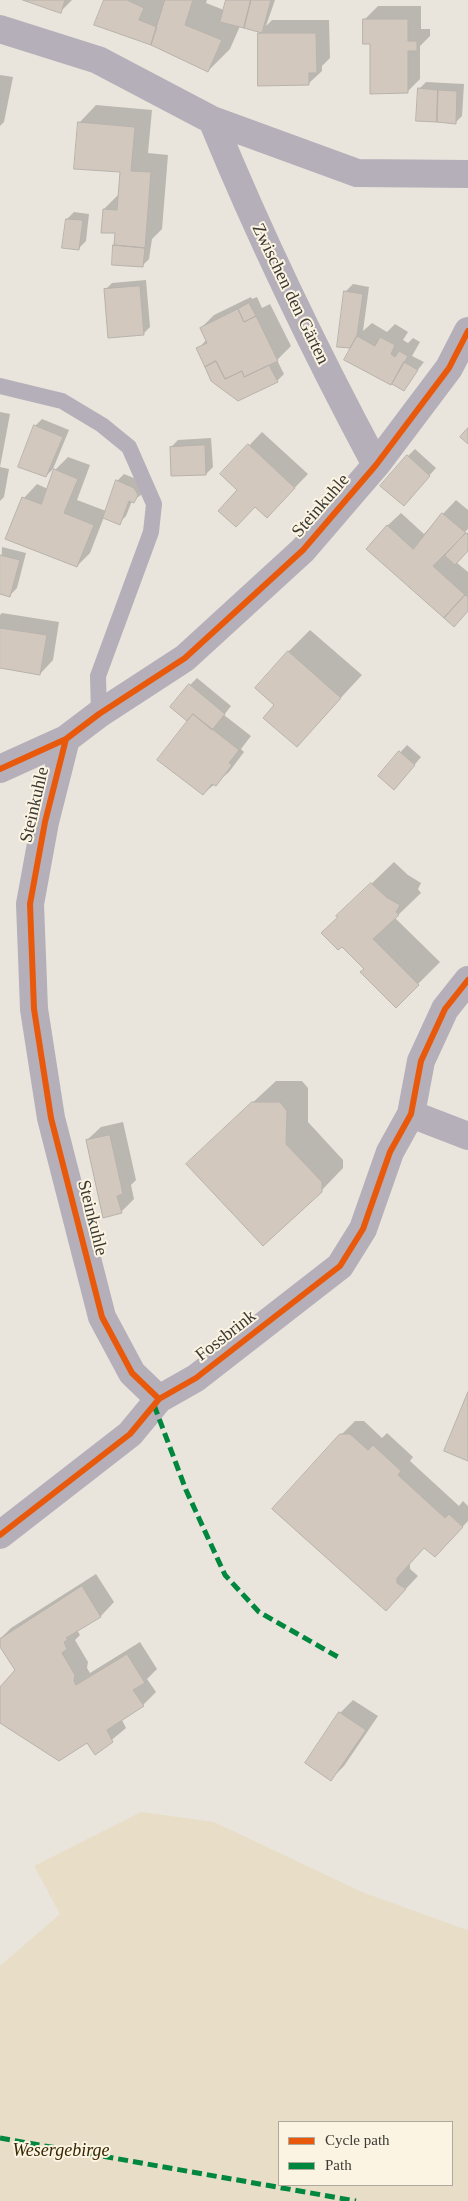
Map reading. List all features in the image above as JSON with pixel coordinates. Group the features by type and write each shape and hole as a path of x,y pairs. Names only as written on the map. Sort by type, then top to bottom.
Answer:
{"street":[{"path":"0,29 98,60 212,120 357,173 468,174"},
{"name":"Zwischen den Gärten","path":"212,120 246,202 346,408 376,465"},
{"name":"Steinkuhle","path":"159,1399 132,1373 102,1317 51,1118 34,1009 30,904 45,822 66,739 99,714 186,658 303,550 376,465 449,368 468,331"},
{"path":"0,770 66,739"},
{"name":"Fossbrink","path":"0,1535 130,1434 159,1399 196,1378 340,1266 363,1229 390,1152 411,1114 421,1061 445,1009 468,980"},
{"path":"411,1114 468,1136"}],"lane":[{"path":"0,386 62,401 102,426 129,446 154,504 151,532 98,676 99,714"}],"green space":[{"name":"Wesergebirge","path":"141,1812 214,1822 362,1892 467,1930 468,1928 468,2201 0,2201 0,1966 60,1914 34,1866"}],"building":[{"path":"23,0 65,0 61,13"},
{"path":"104,0 127,0 144,8 139,20 157,27 151,45 94,25"},
{"path":"165,0 193,0 185,25 222,40 208,72 151,45"},
{"path":"226,0 251,0 244,28 220,22"},
{"path":"251,0 271,0 262,33 244,28"},
{"path":"363,19 408,19 408,41 417,41 417,51 408,51 408,93 370,94 370,44 363,44"},
{"path":"258,33 316,33 317,73 309,73 309,85 258,86"},
{"path":"418,88 438,90 437,122 416,121"},
{"path":"438,90 457,91 456,124 437,122"},
{"path":"78,122 135,127 131,171 151,172 145,248 114,245 115,233 101,233 103,209 117,210 120,172 74,169"},
{"path":"66,219 83,220 79,250 62,248"},
{"path":"113,245 145,248 143,267 112,265"},
{"path":"140,286 144,335 108,338 104,289"},
{"path":"344,291 363,294 357,336 350,348 337,347"},
{"path":"249,303 256,316 244,322 238,309"},
{"path":"238,309 244,322 256,316 278,361 244,377 242,371 225,379 216,361 205,367 196,348 207,343 200,328"},
{"path":"357,336 375,346 380,337 395,345 391,354 395,357 399,351 408,356 391,385 344,360"},
{"path":"216,361 225,379 242,371 244,377 269,365 278,382 238,401 211,381 205,367"},
{"path":"404,362 418,370 404,391 392,384"},
{"path":"34,425 63,437 46,477 18,467"},
{"path":"468,428 468,444 460,437"},
{"path":"248,444 295,488 267,518 255,507 236,527 218,511 237,490 220,474"},
{"path":"205,445 206,475 171,476 170,447"},
{"path":"407,455 430,476 404,506 380,486"},
{"path":"54,469 78,479 64,513 94,525 77,567 5,539 22,497 41,504"},
{"path":"116,480 134,488 138,495 134,503 129,501 120,525 103,518"},
{"path":"442,513 466,533 433,566 465,595 444,618 366,549 387,525 413,549"},
{"path":"466,533 468,535 468,551 455,565 445,556"},
{"path":"0,555 20,560 10,597 0,594"},
{"path":"465,595 468,597 468,611 454,627 444,618"},
{"path":"0,628 47,635 40,675 0,668"},
{"path":"288,651 341,698 297,747 263,718 274,705 255,688"},
{"path":"189,684 225,714 212,730 193,714 187,721 170,707"},
{"path":"193,714 239,750 229,763 232,765 216,786 212,784 203,795 157,760"},
{"path":"399,751 415,765 394,790 378,776"},
{"path":"371,883 386,897 400,905 396,912 399,915 373,939 419,985 396,1008 360,972 364,969 342,947 338,950 321,933"},
{"path":"252,1102 280,1102 287,1111 286,1144 322,1182 322,1192 263,1246 186,1164"},
{"path":"110,1135 123,1194 117,1196 122,1213 103,1218 86,1140"},
{"path":"468,1392 468,1461 444,1451"},
{"path":"340,1434 350,1434 368,1450 373,1445 401,1471 398,1475 445,1518 449,1514 463,1527 435,1557 424,1548 397,1578 397,1583 406,1589 386,1611 272,1509"},
{"path":"82,1586 101,1617 66,1638 68,1640 64,1642 67,1649 62,1653 75,1675 74,1681 76,1685 127,1654 145,1683 133,1690 144,1706 107,1730 113,1742 95,1755 87,1743 59,1761 0,1723 0,1687 15,1670 0,1647 0,1639"},
{"path":"339,1712 366,1730 331,1781 305,1763"}],"marked path":[{"path":"154,1405 186,1490 225,1575 259,1612 338,1657"},
{"path":"0,2138 356,2201"}],"cycle path":[{"path":"0,769 66,739 99,714 185,658 303,550 376,465 449,368 468,331"},
{"path":"66,739 45,822 30,904 34,1009 51,1118 102,1317 132,1373 159,1399"},
{"path":"0,1535 130,1434 159,1399 196,1378 340,1266 363,1229 390,1152 411,1114 421,1061 445,1009 468,980"}]}
